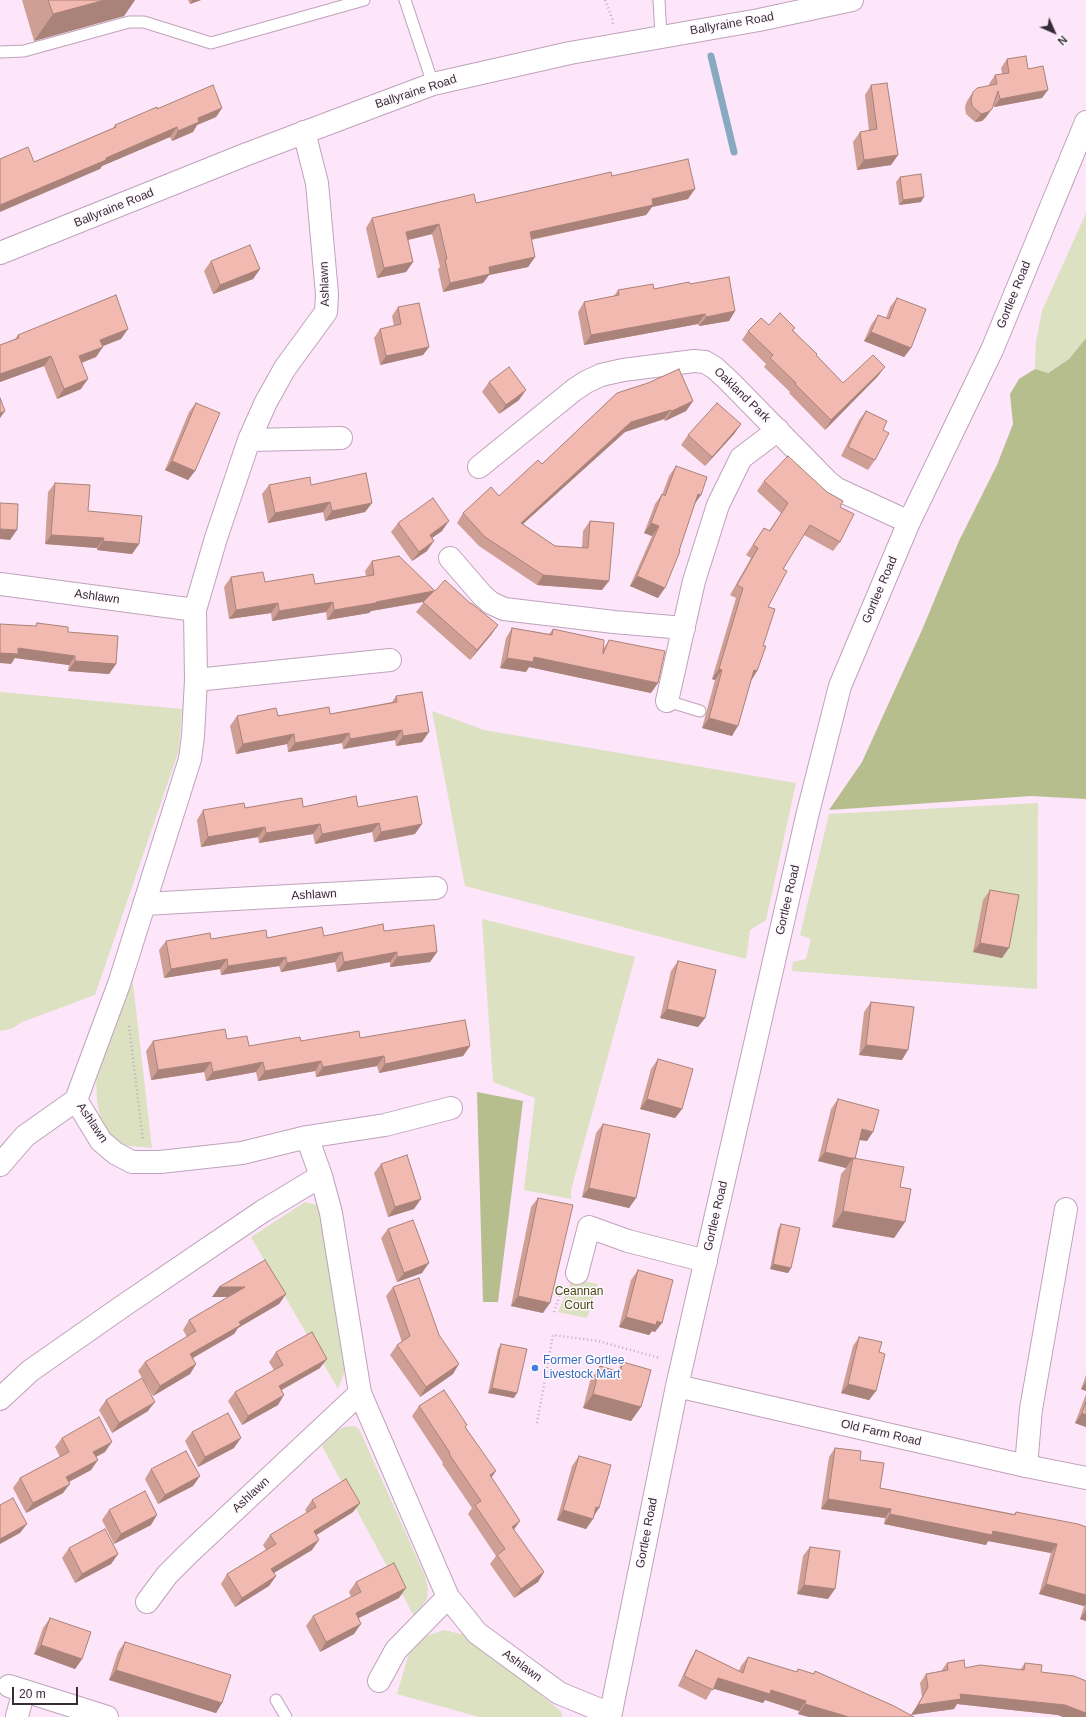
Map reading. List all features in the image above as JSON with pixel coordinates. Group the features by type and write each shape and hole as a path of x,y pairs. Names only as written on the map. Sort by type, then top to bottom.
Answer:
{"street":[{"name":"Ballyraine Road","path":"0,254 304,132 433,84 570,53 759,20 852,0"},
{"name":"Gortlee Road","path":"610,1715 677,1386 808,812 840,686 909,522 992,350 1086,122"},
{"name":"Ashlawn","path":"304,132 317,183 327,294 326,312 285,368 266,402 248,440 202,583 195,610 196,680 193,736 190,759 119,984 76,1100 101,1141 115,1153 132,1162 160,1162 242,1153 307,1138 385,1125 452,1108"},
{"name":"Oakland Park","path":"479,467 574,390 601,375 623,370 694,361 705,362 715,368 729,381 827,481 838,489 909,522"},
{"path":"666,701 694,580 722,498 741,458 778,430"},
{"path":"248,440 341,438"},
{"path":"450,558 482,595 491,603 504,609 614,622 684,628"},
{"name":"Ashlawn","path":"0,584 195,610"},
{"path":"196,680 390,660"},
{"name":"Ashlawn","path":"144,904 436,888"},
{"path":"0,1165 25,1136 76,1100"},
{"name":"Ashlawn","path":"307,1138 321,1176 331,1214 360,1393 448,1597 477,1633 559,1693 610,1715"},
{"path":"0,1398 30,1372 123,1306 263,1211 321,1176"},
{"path":"1026,1466 1031,1410 1066,1209"},
{"path":"577,1273 589,1228 628,1241 706,1261"},
{"name":"Old Farm Road","path":"677,1386 1026,1466 1086,1478"},
{"name":"Ashlawn","path":"147,1602 167,1575 189,1553 360,1393"},
{"path":"379,1681 396,1650 448,1597"},
{"path":"17,1716 16,1689 108,1717"}],"lane":[{"path":"0,52 24,51 129,22 144,22 211,43 364,0"},
{"path":"405,0 433,84"},
{"path":"659,0 661,36"},
{"path":"666,701 700,711"},
{"path":"276,1700 286,1717"}],"path":[{"path":"128,1024 143,1140 150,1140"},
{"path":"554,1312 567,1270 577,1273"},
{"path":"537,1423 553,1335 598,1342 682,1364"}],"green space":[{"path":"1086,213 1086,338 1069,359 1047,373 1035,369 1036,342 1042,311"},
{"path":"1086,338 1086,799 1031,796 829,810 862,762 922,630 959,541 997,465 1013,424 1010,394 1019,379 1035,369 1048,373 1069,359"},
{"path":"0,692 182,709 179,750 95,995 22,1022 11,1029 0,1031"},
{"path":"432,711 484,730 796,783 766,920 750,930 746,959 465,886"},
{"path":"1038,803 1037,989 792,971 793,962 806,959 811,939 800,935 829,814"},
{"path":"482,919 635,957 571,1190 571,1199 524,1190 535,1098 493,1082"},
{"path":"131,967 152,1148 121,1145 102,1126 97,1101 96,1073"},
{"path":"477,1092 523,1101 498,1302 483,1302"},
{"path":"305,1202 317,1205 320,1211 345,1371 338,1389 251,1237"},
{"name":"Ceannan Court","path":"572,1279 598,1284 587,1318 558,1312"},
{"path":"344,1427 357,1427 360,1431 425,1576 428,1588 427,1599 414,1616 322,1446 335,1432"},
{"path":"444,1630 465,1635 561,1711 562,1717 479,1717 397,1694 409,1653 427,1636"}],"building":[{"path":"48,0 105,0 53,14"},
{"path":"1026,56 1028,69 1043,66 1048,90 1000,99 998,91 992,109 981,114 972,106 971,99 973,92 977,88 997,84 995,75 1009,73 1007,59"},
{"path":"887,83 898,155 864,160 860,132 877,129 871,85"},
{"path":"213,85 222,108 198,118 199,122 178,131 177,127 106,158 106,160 0,205 0,159 28,147 34,162 116,127 115,125"},
{"path":"688,159 695,189 652,199 653,205 530,232 535,257 489,267 490,274 450,283 445,259 447,259 439,224 406,232 413,262 384,268 372,218 474,194 476,203 611,172 612,176"},
{"path":"921,174 924,197 903,200 900,177"},
{"path":"250,245 260,269 220,285 211,261"},
{"path":"729,277 735,311 706,317 705,314 591,335 584,302 619,295 618,290 653,284 654,289 689,282 690,284"},
{"path":"116,295 128,329 100,340 103,347 79,356 88,379 64,389 51,356 0,374 0,345 19,338 18,335"},
{"path":"897,298 926,309 911,348 871,332 878,315 889,319"},
{"path":"419,303 429,347 386,356 380,329 401,324 398,307"},
{"path":"780,313 795,328 792,330 817,354 816,355 843,383 873,355 885,367 831,420 770,358 773,355 748,331 761,318 769,325"},
{"path":"509,367 526,390 506,405 489,382"},
{"path":"679,369 693,401 672,411 671,410 631,422 521,523 555,546 588,548 590,521 614,523 609,581 543,575 485,537 463,513 491,487 499,496 538,460 542,464 617,393 648,383"},
{"path":"0,398 5,411 0,413"},
{"path":"196,403 220,413 195,471 172,461"},
{"path":"717,403 741,424 712,457 688,435"},
{"path":"866,411 887,421 883,430 889,433 875,460 848,447"},
{"path":"788,456 827,492 843,501 840,507 854,514 840,542 810,525 783,569 787,571 768,607 775,609 763,646 766,646 757,671 754,670 738,726 709,718 722,670 719,669 743,588 737,585 758,548 753,545 764,528 770,531 788,503 764,481"},
{"path":"676,466 707,477 701,495 698,494 680,551 665,588 637,576 659,526 651,523 662,494 665,496"},
{"path":"366,473 372,503 332,511 330,502 275,513 269,485 310,477 311,485"},
{"path":"55,483 90,485 88,511 142,516 139,544 103,541 104,538 51,535"},
{"path":"433,498 449,521 430,535 434,541 419,552 398,523"},
{"path":"0,503 18,504 17,530 0,529"},
{"path":"399,556 435,591 445,580 471,604 498,625 477,650 423,602 434,591 334,610 333,602 279,611 278,603 236,610 231,577 263,572 265,582 313,574 315,584 374,575 372,561"},
{"path":"37,623 68,627 68,632 118,636 116,664 75,661 75,656 18,648 18,654 0,653 0,624 36,626"},
{"path":"512,628 552,635 553,629 604,640 603,654 609,640 665,651 658,683 534,657 533,662 507,658"},
{"path":"422,692 429,732 403,736 402,730 350,739 349,733 295,743 294,734 243,744 237,716 276,708 278,716 329,707 330,714 397,702 396,696"},
{"path":"356,796 358,807 417,796 422,824 381,832 379,823 322,834 320,824 266,833 265,827 208,837 203,810 244,803 245,808 302,798 303,807"},
{"path":"990,890 1019,895 1009,948 980,943"},
{"path":"383,924 384,931 434,925 437,952 397,957 397,952 344,962 342,952 287,963 286,957 228,966 227,959 171,969 166,941 210,933 211,939 266,930 267,938 322,927 324,936"},
{"path":"678,961 716,970 705,1018 667,1009"},
{"path":"871,1002 914,1007 908,1050 866,1045"},
{"path":"465,1020 470,1046 385,1064 384,1056 323,1067 321,1061 265,1071 263,1062 213,1072 211,1062 158,1070 153,1041 225,1029 227,1039 247,1036 249,1046 300,1037 301,1041 359,1031 360,1038"},
{"path":"658,1059 693,1069 682,1109 647,1099"},
{"path":"838,1099 879,1110 873,1132 862,1129 855,1159 825,1152"},
{"path":"603,1124 650,1134 636,1198 589,1188"},
{"path":"407,1155 421,1199 395,1207 381,1164"},
{"path":"853,1158 904,1167 900,1187 911,1189 905,1222 843,1211"},
{"path":"538,1198 573,1205 550,1303 518,1296"},
{"path":"413,1220 429,1263 404,1273 388,1229"},
{"path":"781,1224 800,1228 791,1268 773,1264"},
{"path":"265,1260 286,1294 239,1322 241,1325 190,1354 196,1364 160,1386 145,1362 196,1331 189,1320 245,1287 219,1287"},
{"path":"638,1270 673,1280 662,1323 657,1321 656,1325 626,1317"},
{"path":"419,1278 439,1335 459,1364 426,1387 397,1345 410,1336 393,1287"},
{"path":"312,1332 327,1359 279,1386 284,1395 248,1416 235,1392 283,1365 276,1352"},
{"path":"859,1337 882,1342 879,1352 885,1354 876,1391 848,1384"},
{"path":"501,1344 527,1349 517,1393 492,1388"},
{"path":"623,1362 651,1370 641,1407 593,1394 600,1366 620,1372"},
{"path":"142,1378 155,1402 119,1423 106,1400"},
{"path":"444,1390 467,1425 465,1427 496,1471 490,1475 520,1521 512,1527 544,1572 521,1589 497,1555 505,1549 475,1505 481,1501 419,1406"},
{"path":"1086,1402 1086,1415 1082,1413"},
{"path":"228,1413 241,1438 205,1457 192,1432"},
{"path":"99,1417 112,1442 93,1452 98,1460 66,1477 70,1484 33,1503 20,1478 69,1452 62,1438"},
{"path":"835,1448 861,1451 860,1460 884,1463 880,1488 1015,1515 1016,1512 1078,1524 1086,1527 1086,1595 1046,1584 1057,1544 993,1531 992,1535 890,1514 891,1509 828,1499"},
{"path":"186,1451 200,1476 165,1495 151,1469"},
{"path":"579,1456 611,1465 599,1508 596,1507 593,1519 563,1510"},
{"path":"346,1479 360,1503 314,1531 319,1540 271,1569 276,1576 242,1598 227,1574 276,1544 270,1535 316,1507 312,1500"},
{"path":"145,1491 157,1515 121,1534 109,1510"},
{"path":"13,1498 27,1524 0,1539 0,1505"},
{"path":"105,1529 118,1554 82,1574 69,1548"},
{"path":"810,1547 840,1551 835,1589 804,1585"},
{"path":"394,1563 406,1588 356,1613 361,1624 326,1642 313,1616 361,1592 356,1582"},
{"path":"50,1618 91,1632 82,1659 41,1645"},
{"path":"125,1642 231,1675 222,1703 116,1670"},
{"path":"696,1650 743,1673 748,1657 797,1672 798,1669 814,1674 815,1671 894,1706 914,1717 849,1717 805,1704 806,1701 771,1690 770,1694 718,1678 713,1690 684,1676"},
{"path":"964,1660 965,1668 980,1665 1024,1670 1025,1663 1042,1665 1041,1672 1074,1676 1086,1681 1086,1713 1065,1705 960,1694 961,1699 918,1705 928,1687 926,1674 948,1670 947,1663"}],"waterway":[{"path":"711,56 734,152"}],"place":[{"name":"Former Gortlee Livestock Mart","path":"535,1368"}]}
